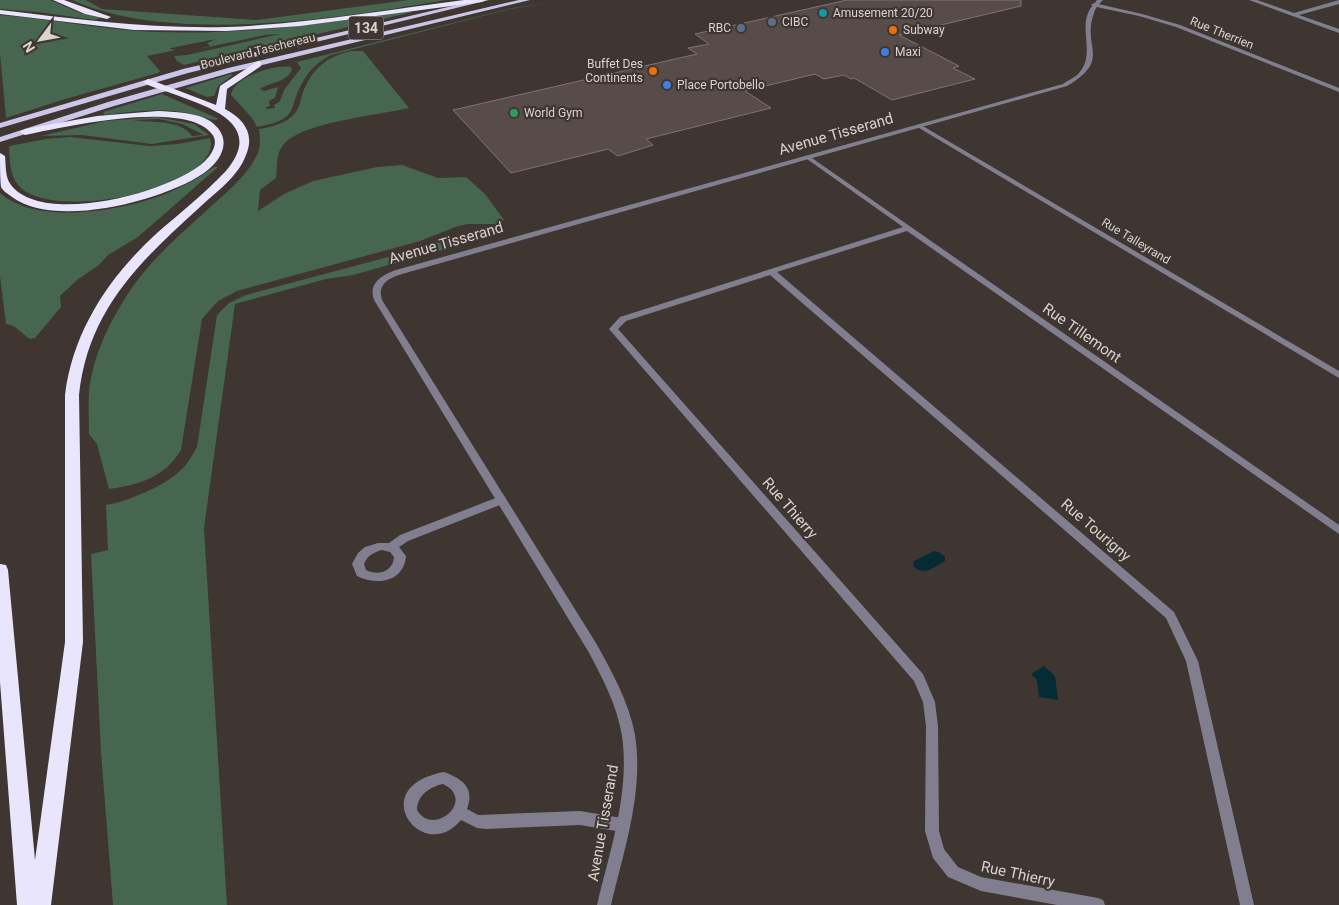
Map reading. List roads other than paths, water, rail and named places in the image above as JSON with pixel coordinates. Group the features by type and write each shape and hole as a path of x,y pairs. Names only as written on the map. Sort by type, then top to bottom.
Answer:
{"highway":[{"path":"57,0 88,12 115,19 167,26 216,29"},
{"path":"0,12 140,29 216,29 300,24 484,0"},
{"path":"220,111 223,88 258,64"},
{"path":"40,905 74,642 72,395 74,372 91,326 124,275 150,246 222,181 239,160 244,147 243,130 236,120 220,111 148,82"},
{"path":"0,156 2,180 7,188 16,196 38,204 79,207 128,200 181,182 196,174 213,159 219,149 220,141 215,130 204,123 182,116 164,114 114,116 25,132"},
{"path":"0,570 28,905"}],"main road":[{"name":"Boulevard Taschereau","path":"0,126 247,55 484,0"},
{"name":"Boulevard Taschereau","path":"0,140 164,88 527,0"}],"street":[{"path":"1094,5 1100,0"},
{"path":"1252,0 1339,31"},
{"path":"1293,15 1339,2"},
{"name":"Rue Therrien","path":"1094,5 1178,26 1339,90"},
{"name":"Avenue Tisserand","path":"604,905 622,825 629,783 630,758 628,737 621,707 601,662 378,300 375,291 380,282 400,272 1046,92 1078,79 1086,70 1090,60 1088,16 1094,5"},
{"name":"Rue Talleyrand","path":"921,127 1339,376"},
{"name":"Rue Tillemont","path":"809,158 1339,530"},
{"name":"Rue Thierry","path":"908,228 623,320 613,330 920,678 928,702 932,726 932,831 938,853 952,872 981,884 1098,905"},
{"name":"Rue Tourigny","path":"772,272 1170,615 1192,661 1247,905"},
{"path":"391,547 404,538 501,500"},
{"path":"459,812 477,821 486,822 580,818 622,825"}],"water":[{"path":"934,551 939,552 945,557 945,561 925,571 921,571 913,566 914,561"},
{"path":"1044,666 1055,676 1058,700 1039,697 1037,680 1031,674"}],"place":[{"name":"Amusement 20/20","path":"823,13"},
{"name":"CIBC","path":"772,22"},
{"name":"RBC","path":"741,28"},
{"name":"Subway","path":"893,30"},
{"name":"Maxi","path":"885,52"},
{"name":"Buffet Des Continents","path":"653,71"},
{"name":"Place Portobello","path":"667,85"},
{"name":"World Gym","path":"514,113"}]}
